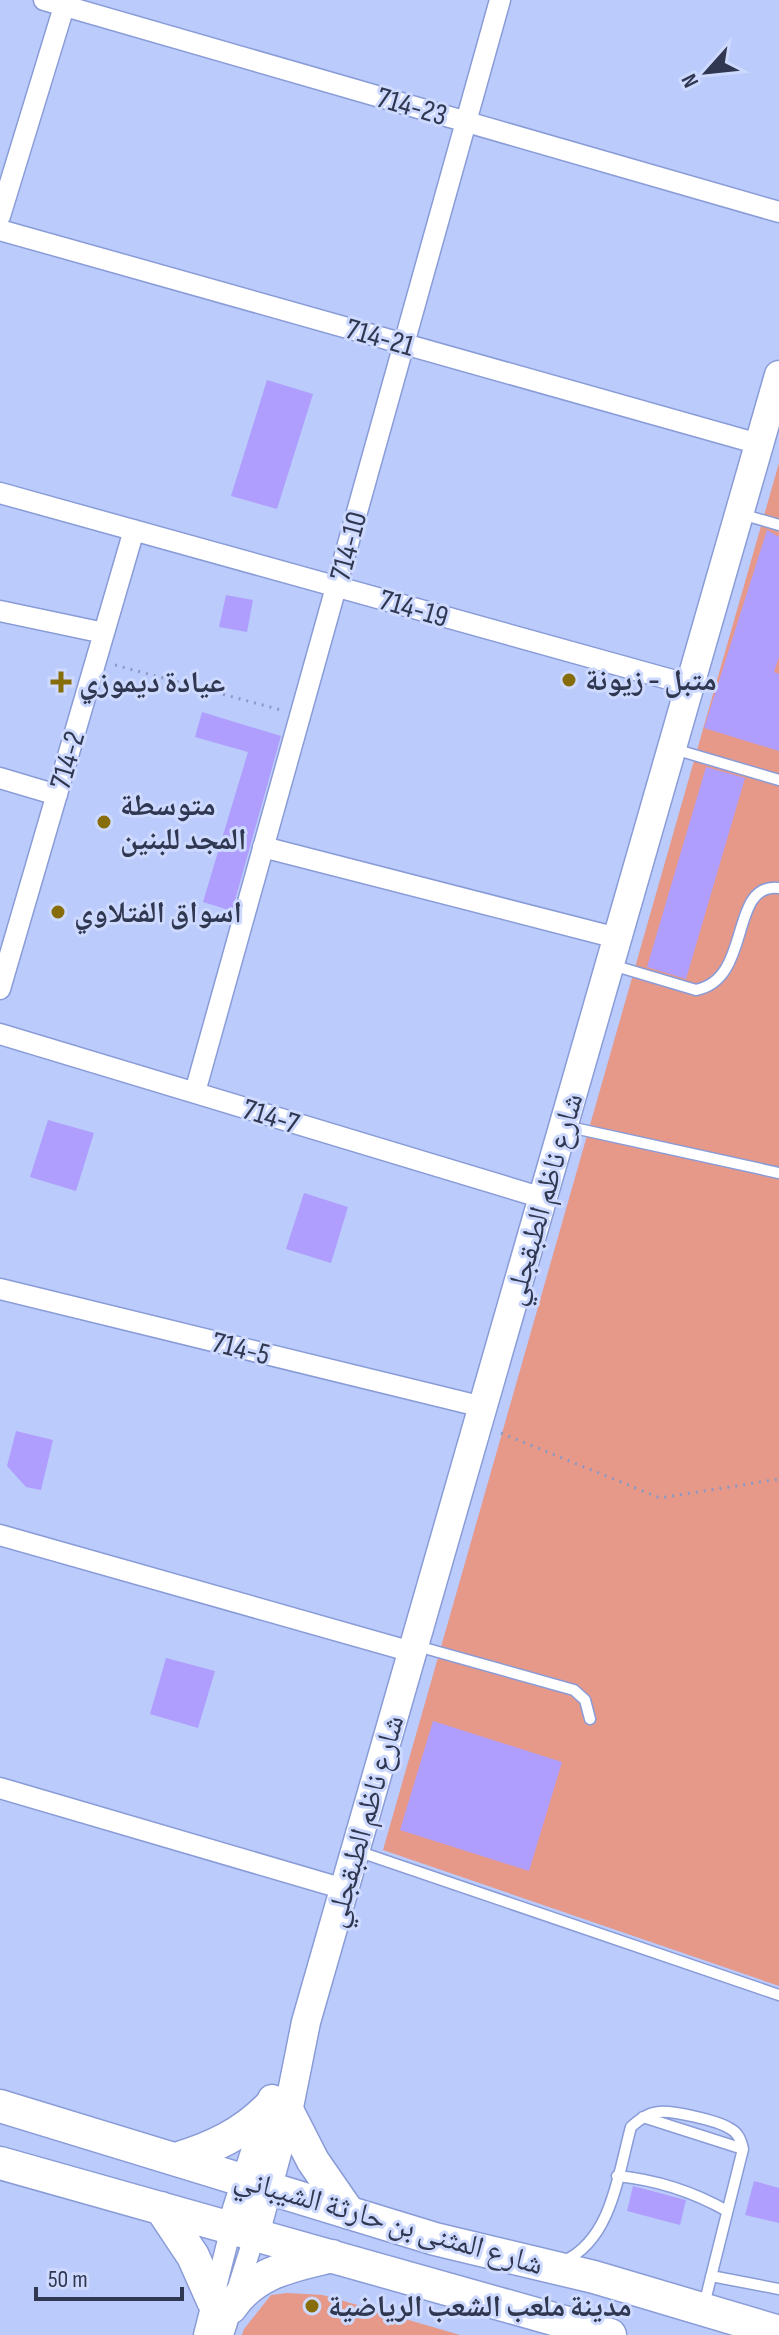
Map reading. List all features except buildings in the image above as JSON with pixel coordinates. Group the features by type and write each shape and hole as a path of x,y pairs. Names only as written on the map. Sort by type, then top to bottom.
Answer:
{"main road":[{"name":"شارع ناظم الطبقجلي","path":"243,2231 306,2022 779,375"},
{"name":"شارع المثنى بن حارثة الشيباني","path":"0,2106 435,2239 546,2266 779,2332"},
{"path":"176,2159 228,2140 259,2117 279,2109 349,2213"},
{"name":"شارع المثنى بن حارثة الشيباني","path":"0,2163 605,2334"},
{"path":"161,2208 193,2256 223,2314 243,2290 267,2275 332,2256"}],"street":[{"name":"714-10","path":"195,1092 500,0"},
{"name":"714-23","path":"58,2 779,212"},
{"path":"0,216 58,2"},
{"name":"714-21","path":"0,230 759,444"},
{"name":"714-19","path":"0,493 690,685"},
{"name":"714-2","path":"0,989 134,530"},
{"path":"0,611 104,633"},
{"path":"0,778 57,795"},
{"path":"263,847 614,951"},
{"name":"714-7","path":"0,1034 543,1198"},
{"name":"714-5","path":"0,1289 480,1416"},
{"path":"0,1535 413,1649"},
{"path":"0,1788 344,1889"},
{"path":"204,2335 223,2314 243,2231"}],"lane":[{"path":"739,514 779,525"},
{"path":"672,748 779,780"},
{"path":"614,951 696,990 706,989 723,977 733,959 747,906 759,894 772,887 779,888"},
{"path":"564,1126 779,1173"},
{"path":"413,1649 574,1690 585,1700 590,1719"},
{"path":"355,1851 779,1995"},
{"path":"546,2266 574,2257 593,2240 604,2222 631,2127 643,2117 666,2111 725,2126 739,2137 743,2149 703,2309"},
{"path":"643,2117 743,2149"},
{"path":"617,2176 662,2182 684,2189 727,2211"},
{"path":"711,2276 779,2289"}],"path":[{"path":"96,660 300,715"},
{"path":"480,1416 660,1498 779,1479"}],"shaded area":[{"path":"779,463 779,1986 383,1850"},
{"name":"مدينة ملعب الشعب الرياضية","path":"271,2295 323,2295 460,2335 242,2335"}],"place":[{"name":"متبل - زيونة","path":"569,680"},
{"name":"عيادة ديموزي","path":"61,682"},
{"name":"متوسطة المجد للبنين","path":"104,822"},
{"name":"اسواق الفتلاوي","path":"58,912"},
{"name":"مدينة ملعب الشعب الرياضية","path":"312,2306"}]}
